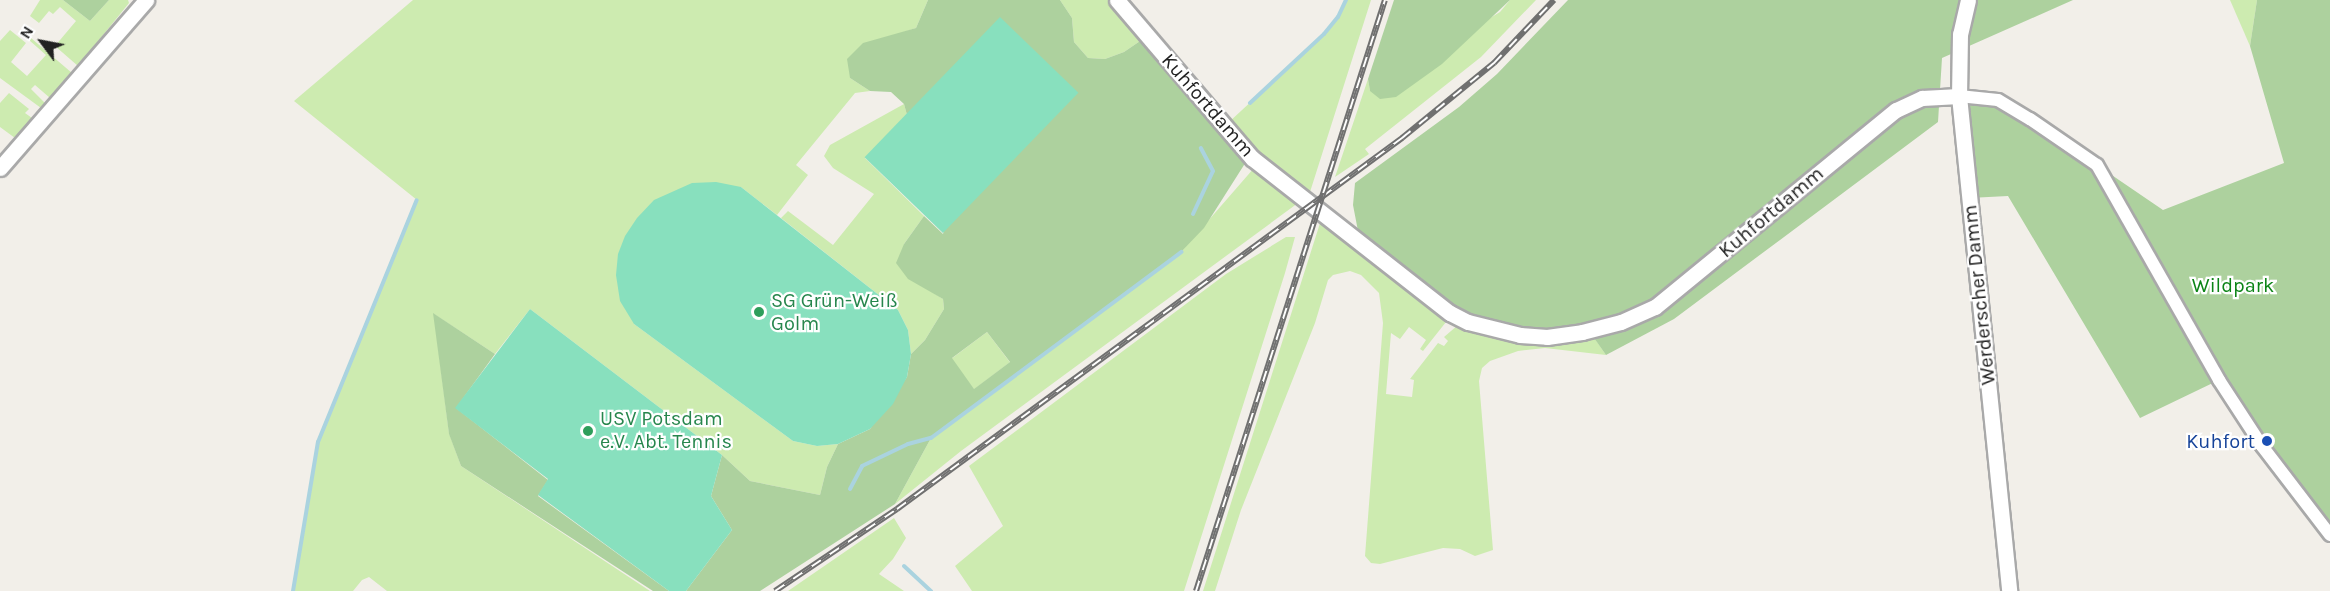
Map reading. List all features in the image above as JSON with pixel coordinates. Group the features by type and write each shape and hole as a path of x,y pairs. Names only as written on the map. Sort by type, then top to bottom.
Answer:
{"street":[{"path":"0,168 146,0"},
{"name":"Kuhfortdamm","path":"1117,0 1252,158 1450,313 1468,322 1520,335 1547,337 1582,332 1621,322 1655,307 1896,110 1922,98 1959,96 1998,100 2030,118 2097,165 2219,380 2262,446 2330,535"},
{"name":"Werderscher Damm","path":"1968,0 1959,42 1959,96 2009,591"}],"green space":[{"path":"40,0 63,0 90,21 109,0 128,0 129,3 78,66 55,46 76,21 60,7 53,14 49,11 39,23 30,16"},
{"path":"63,0 109,0 90,21"},
{"path":"413,0 928,0 916,28 895,35 850,78 870,91 855,93 796,165 808,175 777,215 741,187 634,324 793,441 817,446 838,444 827,467 820,495 750,481 722,455 530,309 495,354 434,314 449,433 461,466 650,591 387,591 369,577 362,580 353,591 293,591 318,442 417,200 294,101"},
{"path":"928,0 1060,0 1072,18 1074,42 1088,58 1105,59 1124,52 1146,37 1246,159 1244,165 1204,228 1181,252 931,438 895,504 760,591 686,591 732,530 711,496 722,455 750,481 820,495 827,467 838,444 870,429 907,377 911,354 925,340 944,309 943,299 908,279 896,263 904,244 924,216 943,234 1001,18 907,115 904,104 891,92 870,91 850,78 847,59 863,43 916,28","holes":["987,332 1010,362 974,389 952,358"]},
{"path":"1060,0 1112,0 1146,37 1124,52 1105,59 1088,58 1074,42 1072,18"},
{"path":"1346,0 1371,0 1310,192 1256,154 1228,123 1324,34 1338,17"},
{"path":"1394,0 1510,0 1442,64 1396,97 1380,99 1370,91 1368,79"},
{"path":"1510,0 1536,0 1481,57 1365,149 1369,154 1335,177 1368,79 1370,91 1500,12"},
{"path":"1568,0 2073,0 1942,58 1938,122 1674,319 1606,355 1585,325 1550,330 1526,330 1463,314 1358,231 1353,205 1355,183 1459,107 1497,74"},
{"path":"2230,0 2257,0 2250,46"},
{"name":"Wildpark","path":"2257,0 2330,0 2330,535 2219,380 2140,418 2008,196 1969,198 1959,96 1986,97 2097,165 2163,210 2284,163 2250,46"},
{"path":"1000,17 1078,93 943,233 865,157"},
{"path":"10,30 26,43 11,62 27,76 46,55 29,40 31,38 72,73 50,98 35,85 31,89 45,103 41,108 0,78 0,41"},
{"path":"9,93 29,109 25,113 32,118 15,138 0,127 0,103"},
{"path":"904,104 907,115 865,158 924,216 904,244 929,290 943,299 944,309 925,340 911,354 908,330 898,310 781,218 788,211 833,245 874,194 833,168 824,156 830,145"},
{"path":"1254,168 1298,203 961,451 895,504 931,438 1181,252"},
{"path":"716,182 741,187 898,310 908,330 911,354 907,377 893,404 870,429 838,444 817,446 793,441 634,324 620,301 616,275 618,254 625,236 637,218 654,200 692,183"},
{"path":"1321,220 1445,317 1446,322 1423,351 1420,349 1426,340 1409,327 1400,339 1391,333 1386,394 1412,397 1414,380 1410,379 1438,343 1444,346 1448,341 1444,337 1458,325 1593,336 1606,355 1545,348 1518,351 1490,361 1482,368 1479,381 1493,550 1475,556 1460,549 1443,548 1380,564 1371,563 1365,556 1383,323 1379,293 1361,275 1350,271 1333,275 1328,280 1315,323 1241,510 1215,591 1203,591"},
{"path":"1286,237 1295,237 1285,273 1184,591 972,591 955,566 1003,526 969,466 1226,274"},
{"name":"USV Potsdam e.V. Abt. Tennis","path":"530,309 722,455 711,496 732,530 686,591 669,591 538,495 548,479 455,408"},
{"path":"433,313 495,354 456,408 548,480 538,496 669,591 653,591 461,466 449,434"},
{"path":"987,332 1010,362 974,389 951,359"},
{"path":"894,518 906,538 893,559 879,574 904,591 788,591"}],"waterway":[{"path":"1250,103 1324,34 1338,17 1346,0"},
{"path":"1193,214 1213,171 1201,148"},
{"path":"293,591 318,442 417,200"},
{"path":"850,489 862,466 908,444 931,438 1181,252"},
{"path":"904,566 931,591"}],"railway":[{"path":"1196,591 1385,0"},
{"path":"775,591 897,509 1402,138 1494,63 1554,0"}],"place":[{"name":"SG Grün-Weiß Golm","path":"759,312"},
{"name":"USV Potsdam e.V. Abt. Tennis","path":"588,431"},
{"name":"Kuhfort","path":"2267,441"}]}
